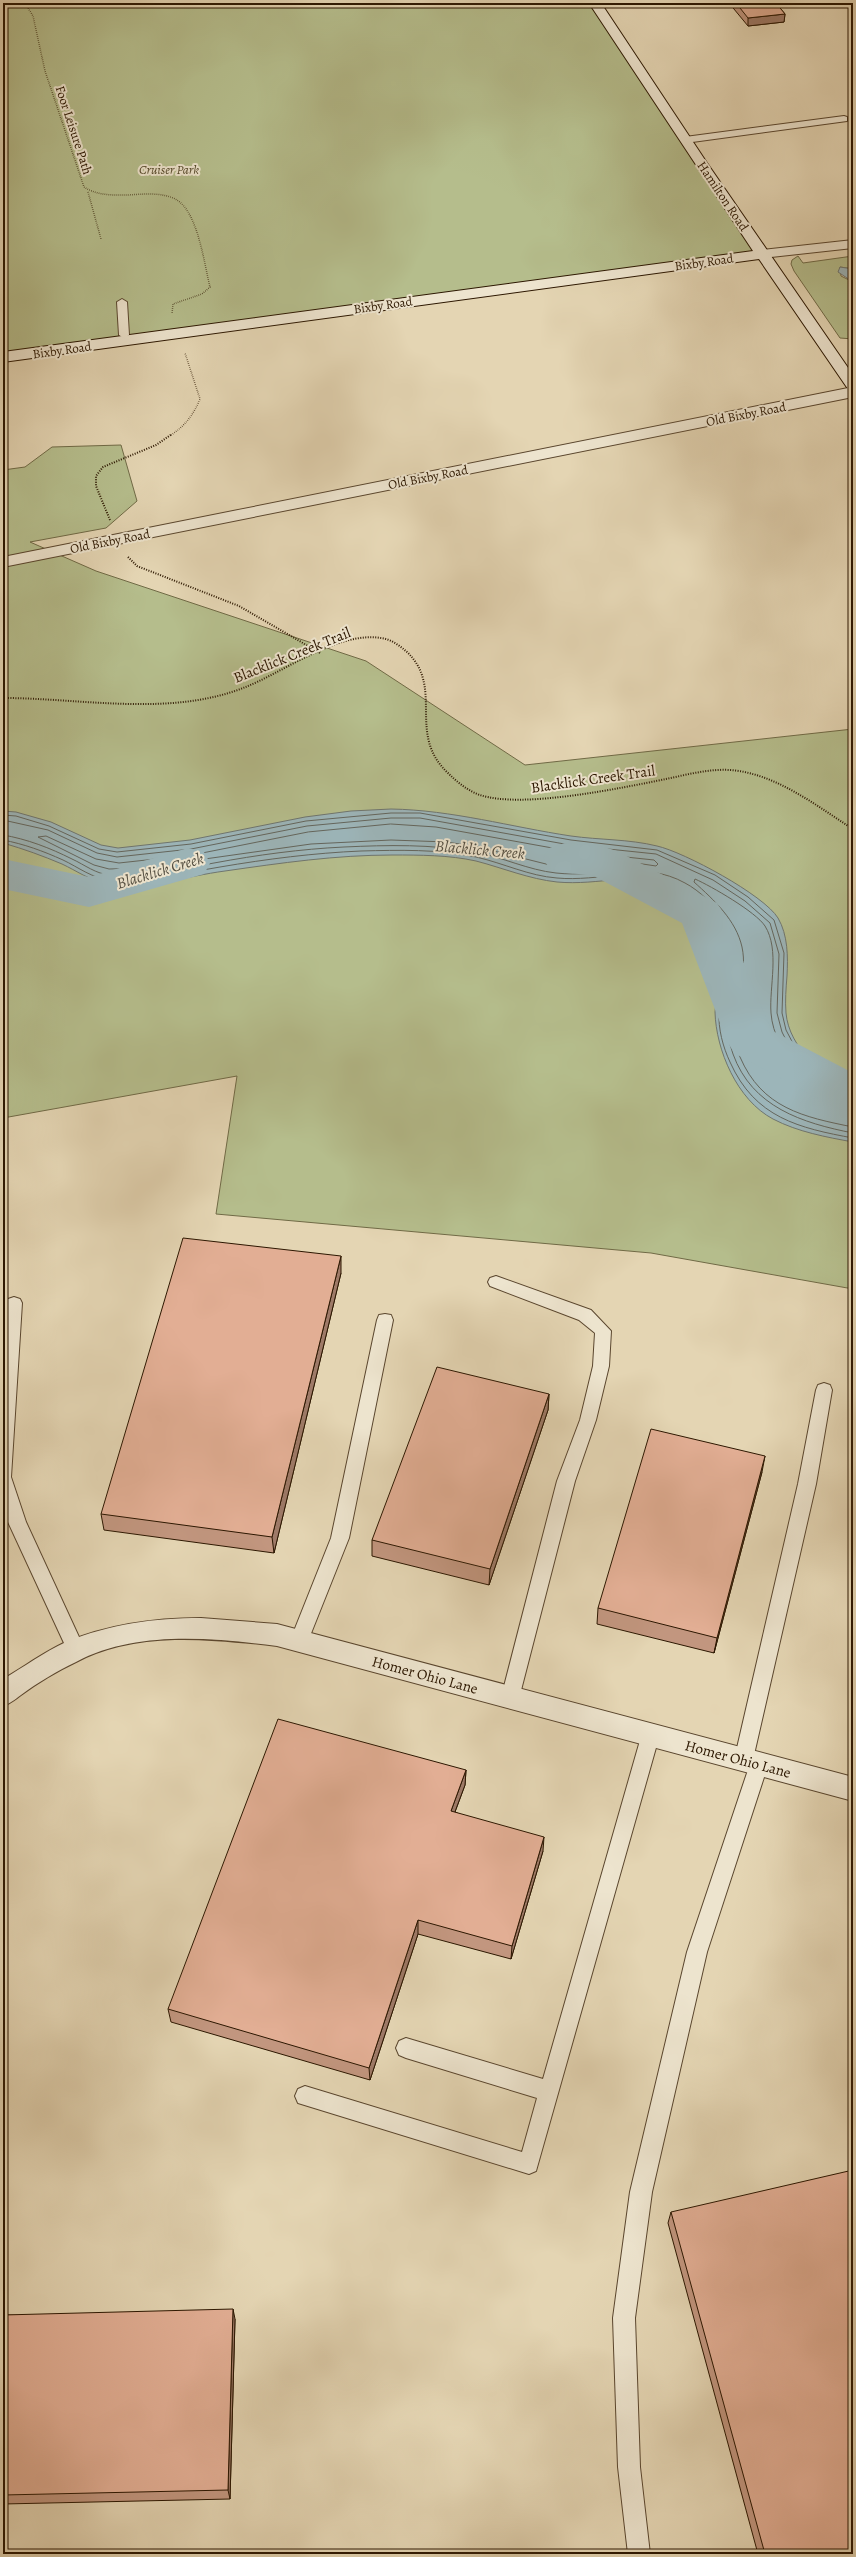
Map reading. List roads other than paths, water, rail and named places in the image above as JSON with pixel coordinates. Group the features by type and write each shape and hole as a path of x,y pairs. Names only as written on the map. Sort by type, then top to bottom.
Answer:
{"street":[{"name":"Hamilton Road","path":"595,3 685,140 853,386"},
{"name":"Bixby Road","path":"3,357 762,254 853,244"},
{"name":"Old Bixby Road","path":"3,562 853,392"},
{"name":"Homer Ohio Lane","path":"3,1695 12,1687 76,1650 127,1635 176,1628 227,1628 277,1635 650,1737 853,1789"}],"lane":[{"path":"685,140 844,119"},
{"path":"122,302 124,334"},
{"path":"496,1282 585,1315 603,1331 601,1366 596,1389 588,1420 566,1481 544,1557 510,1698"},
{"path":"14,1303 3,1477 17,1522 76,1650"},
{"path":"299,1641 340,1538 385,1320"},
{"path":"639,2554 629,2467 624,2318 641,2192 697,1952 751,1763 807,1484 824,1390"},
{"path":"305,2096 529,2164 548,2091 650,1737"},
{"path":"406,2048 548,2091"}],"water":[{"path":"840,267 853,269 853,282 838,272"},
{"path":"391,809 436,812 571,836 636,842 657,846 703,865 757,898 778,918 786,939 786,1013 794,1038 801,1049 820,1070 853,1093 853,1142 802,1131 783,1124 760,1111 739,1087 724,1058 716,1027 715,1007 728,972 726,947 715,923 707,912 687,894 676,888 646,880 631,879 573,883 547,881 466,859 403,855 350,856 308,860 211,873 150,884 120,885 94,880 55,861 3,843 3,811 16,812 51,822 101,845 118,848 190,840 305,817 351,811"}],"waterway":[{"name":"Blacklick Creek","path":"565,858 601,861 701,914 751,1041 853,1095"},
{"name":"Blacklick Creek","path":"3,874 89,892 188,863"}],"park label":[{"name":"Cruiser Park","path":"169,169"}]}
